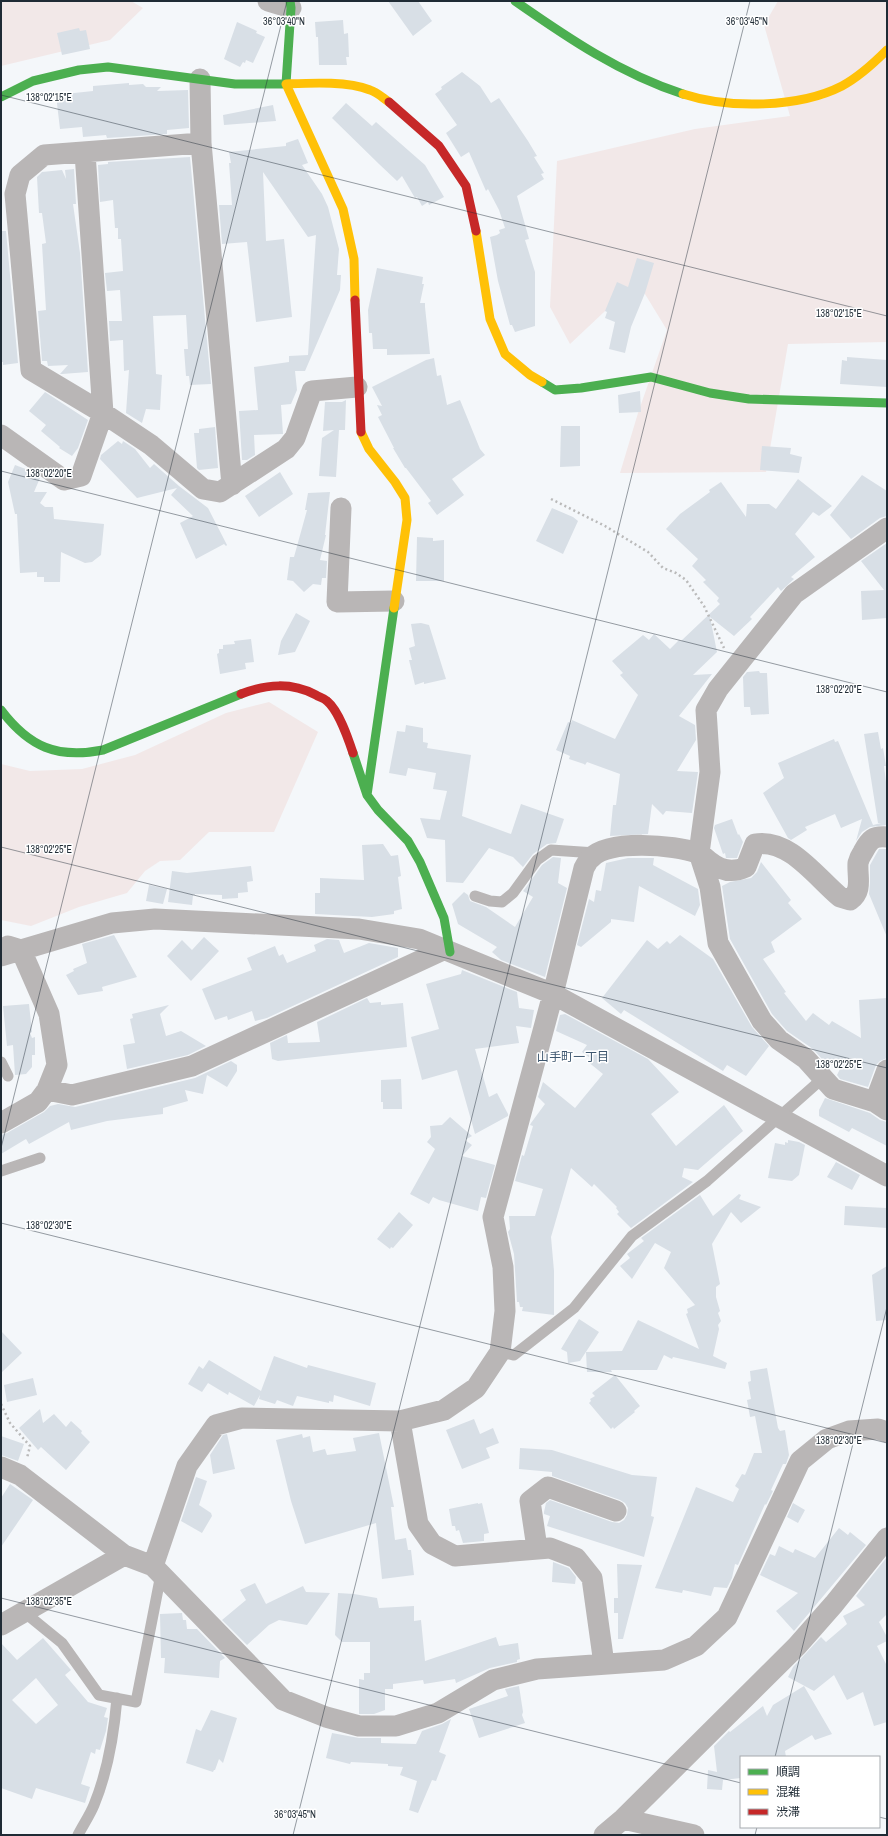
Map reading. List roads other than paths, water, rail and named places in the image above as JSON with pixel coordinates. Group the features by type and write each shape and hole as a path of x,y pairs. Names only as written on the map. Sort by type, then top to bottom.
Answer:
{"street":[{"path":"268,1 290,4 286,84 343,209 354,259 357,387 360,428 368,449 395,482 405,498 406,520 367,795"},
{"path":"515,1 566,37 602,58 667,88 714,101 778,103 818,95 856,78 867,70 887,50"},
{"path":"1,97 33,81 94,68 108,67 235,84 313,83 358,86 372,90 392,104 439,146 466,186 480,248 490,319 505,354 530,375 555,390 581,388 651,377 710,393 748,399 887,403"},
{"path":"200,79 201,144 232,485"},
{"path":"201,144 44,156 20,175 15,194 31,370 103,413 151,445 203,489 220,492 286,449 295,438 312,391 357,387"},
{"path":"1,434 64,480 81,476 103,413 85,153"},
{"path":"342,508 337,602 394,600"},
{"path":"887,528 794,594 718,689 706,710 710,772 699,853 710,887 718,944 762,1021 778,1040 806,1059 833,1089 881,1106 887,1070"},
{"path":"1,710 14,727 38,745 62,753 88,754 103,750 257,688 270,685 293,686 315,693 327,702 340,720 367,795 378,810 408,841 420,862 444,918 446,951"},
{"path":"157,1570 187,1466 216,1425 242,1418 400,1421 444,1410 476,1388 500,1352 505,1312 503,1267 493,1217 553,994 584,868 590,858 598,853 639,845 663,845 699,853 715,866 726,871 737,871 746,867 755,844 765,842 779,846 792,854 840,897 850,900 856,896 859,888 858,861 869,841 878,837 887,837"},
{"path":"1,956 112,922 155,919 359,929 419,939 553,994 887,1176"},
{"path":"1,944 21,950 49,1014 57,1065 47,1090 38,1102 1,1122"},
{"path":"47,1090 72,1094 192,1066 446,951"},
{"path":"400,1421 418,1524 432,1544 455,1556 550,1548 576,1558 592,1578 604,1664"},
{"path":"1,1467 20,1475 124,1555 157,1570 283,1700 326,1717 359,1726 396,1726 438,1713 493,1680 537,1669 664,1660 696,1646 727,1617 800,1461 827,1439 849,1431 878,1429 887,1432"},
{"path":"537,1548 530,1501 548,1487 616,1511"},
{"path":"604,1835 623,1819 797,1646 834,1604 887,1538"},
{"path":"1,1624 124,1555"},
{"path":"623,1819 694,1835"}],"lane":[{"path":"475,896 490,901 502,902 513,893 537,860 551,850 598,853"},
{"path":"1,1062 8,1076"},
{"path":"500,1352 514,1355 574,1308 632,1236 707,1181 823,1078"},
{"path":"1,1172 40,1158"},
{"path":"24,1612 62,1643 99,1695 136,1702 157,1570"},
{"path":"78,1835 94,1806 104,1772 114,1734 117,1698"}],"district":[{"name":"山手町一丁目","path":"573,1057"}]}
